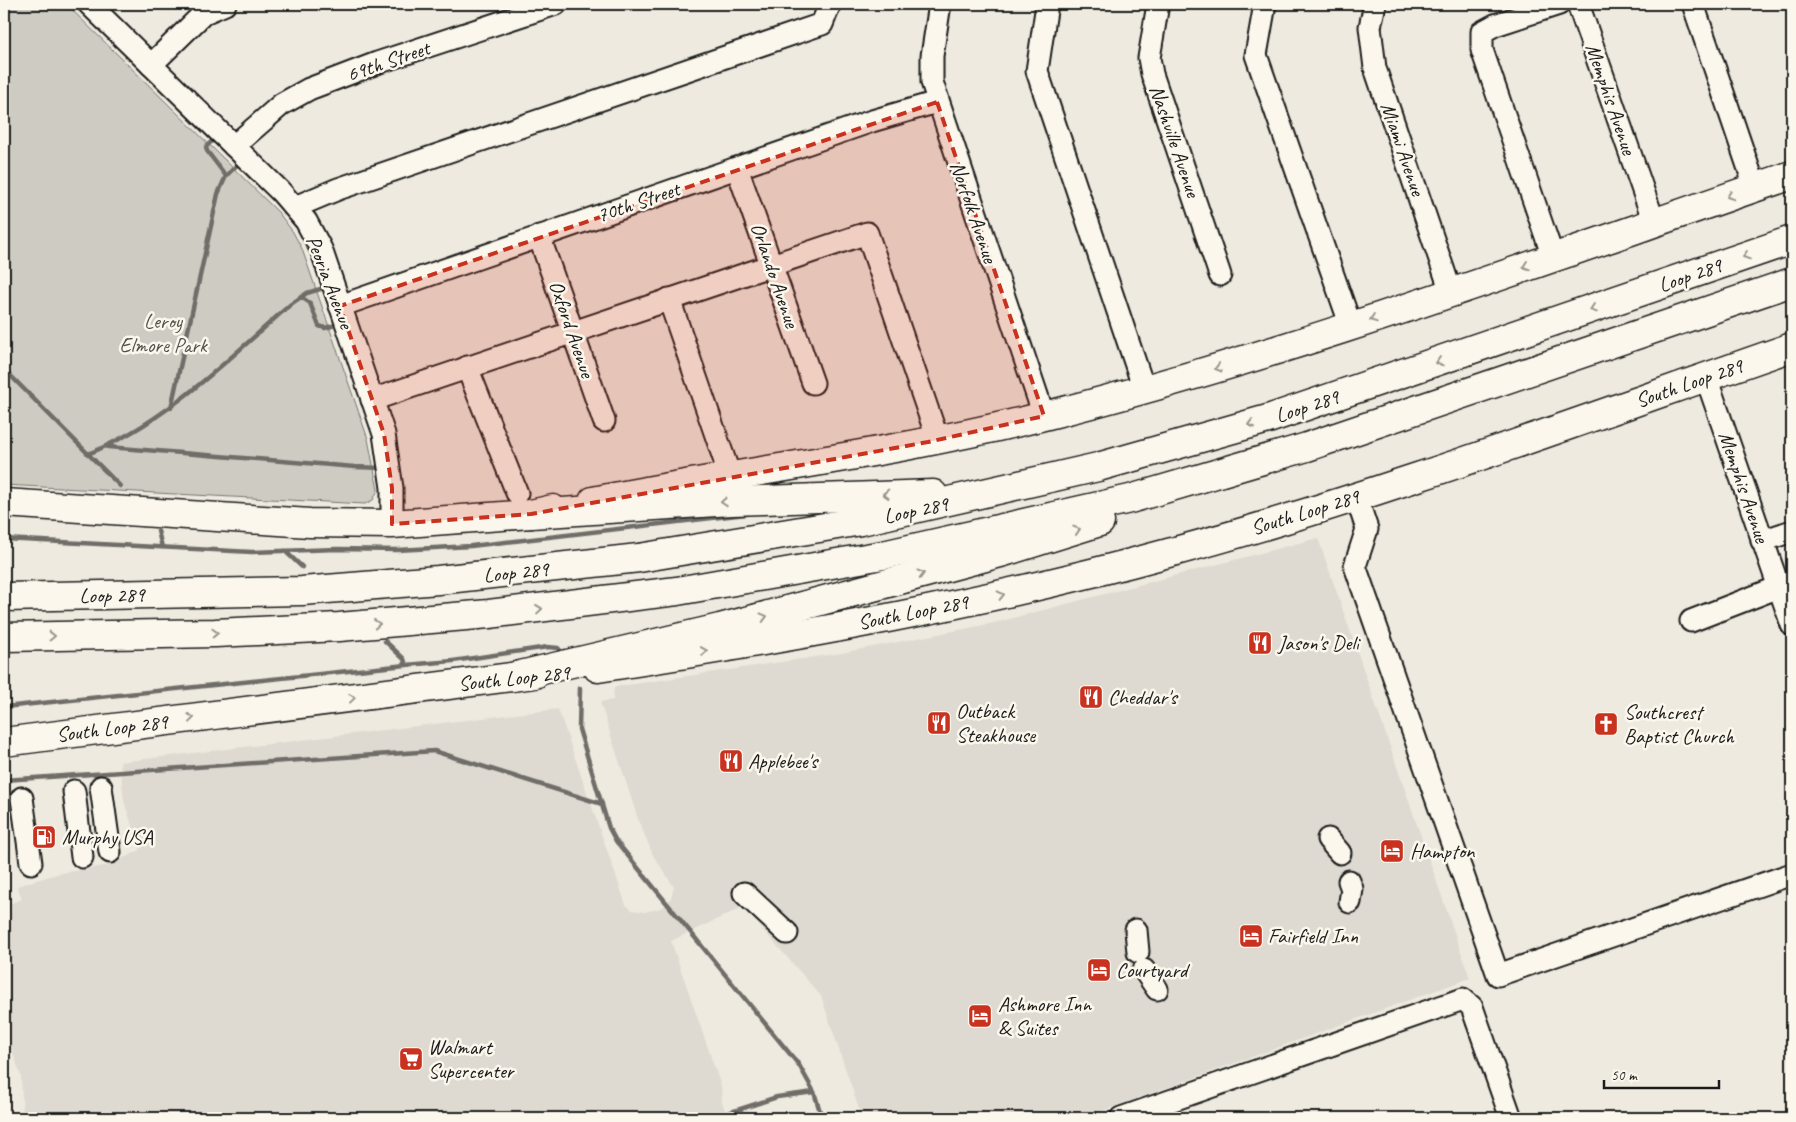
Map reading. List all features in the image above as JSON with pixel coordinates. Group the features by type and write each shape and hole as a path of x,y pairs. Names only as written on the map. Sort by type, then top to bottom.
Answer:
{"main road":[{"path":"4,503 310,522 392,524 524,503 730,476 938,440 1044,416 1144,390 1319,337 1792,174"},
{"name":"Loop 289","path":"4,597 302,591 528,571 725,545 861,521 987,494 1098,467 1268,419 1792,240"},
{"name":"Loop 289","path":"4,637 215,633 339,627 588,604 686,590 884,556 1130,499 1307,447 1792,282"},
{"name":"South Loop 289","path":"4,742 588,669 727,648 959,604 1173,552 1356,496 1792,347"},
{"path":"512,677 720,628 1004,552 1136,510 1206,477"},
{"path":"524,503 820,497 911,493 987,494"}],"street":[{"name":"Peoria Avenue","path":"89,4 234,146 306,220 321,249 384,434 390,462 393,502 392,524"},
{"path":"151,65 204,13 225,4"},
{"name":"69th Street","path":"234,146 282,104 309,89 377,63 556,4"},
{"path":"295,207 338,189 822,24 830,4"},
{"name":"Norfolk Avenue","path":"940,4 932,56 932,82 937,102 1044,416"},
{"path":"1047,4 1037,71 1144,390"},
{"name":"Nashville Avenue","path":"1158,4 1149,58 1152,74 1220,275"},
{"path":"1265,4 1256,55 1346,312"},
{"name":"Miami Avenue","path":"1375,4 1370,27 1375,68 1450,292"},
{"path":"1554,257 1482,50 1482,32 1559,4"},
{"name":"Memphis Avenue","path":"1578,4 1654,222"},
{"path":"1693,4 1755,187"},
{"name":"70th Street","path":"340,306 872,121 937,102"},
{"name":"Orlando Avenue","path":"737,168 813,383"},
{"path":"372,400 867,233 938,440"},
{"name":"Oxford Avenue","path":"539,236 604,421"},
{"path":"668,299 719,450 727,462 730,476"},
{"path":"467,367 524,503"},
{"name":"Memphis Avenue","path":"1706,377 1792,625"},
{"path":"1356,496 1367,529 1355,566 1498,975 1792,874"},
{"path":"1762,541 1792,531"},
{"path":"1690,621 1779,588"},
{"path":"80,790 89,855"},
{"path":"22,798 31,863"},
{"path":"1349,881 1352,889 1350,902"},
{"path":"744,893 787,933"},
{"path":"1136,930 1141,961 1157,989"},
{"path":"1121,1118 1463,1000 1472,1006 1511,1118"}],"highlighted area":[{"path":"937,102 1044,416 928,442 531,514 392,524 392,488 384,434 340,306"}],"shaded area":[{"path":"1318,538 1470,978 1083,1118 862,1118 821,996 743,907 671,941 721,1086 722,1102 728,1118 23,1118 21,1076 4,1027 4,906 22,899 17,886 56,874 110,865 140,850 124,801 120,762 558,709 626,905 632,910 645,912 664,907 671,898 674,887 653,855 638,819 600,702 613,700 614,687 842,653 994,623"}],"green space":[{"name":"Leroy Elmore Park","path":"4,4 66,4 278,212 293,232 302,249 368,439 378,490 373,500 365,504 4,485"}],"waterway":[{"path":"216,137 206,147 207,151 226,176"},
{"path":"171,408 218,194 226,176 241,161"},
{"path":"88,454 117,441 170,407 196,388 291,304 307,293 327,287"},
{"path":"301,297 310,303 319,326 325,328 339,324"},
{"path":"4,369 120,486"},
{"path":"108,447 384,468"},
{"path":"4,539 252,552 337,549 397,550 471,546 746,514"},
{"path":"158,531 162,547"},
{"path":"285,551 302,567"},
{"path":"385,641 404,659 406,665 453,661 548,647 558,648 563,654"},
{"path":"4,707 406,665"},
{"path":"580,688 579,729 609,828 616,841 799,1065 814,1092 822,1118"},
{"path":"4,780 434,751 602,804"},
{"path":"728,1113 777,1097 814,1092"}],"place":[{"name":"Jason's Deli","path":"1260,643"},
{"name":"Cheddar's","path":"1091,697"},
{"name":"Outback Steakhouse","path":"939,723"},
{"name":"Southcrest Baptist Church","path":"1606,724"},
{"name":"Applebee's","path":"731,761"},
{"name":"Murphy USA","path":"44,837"},
{"name":"Hampton","path":"1392,851"},
{"name":"Fairfield Inn","path":"1251,936"},
{"name":"Courtyard","path":"1099,970"},
{"name":"Ashmore Inn & Suites","path":"980,1016"},
{"name":"Walmart Supercenter","path":"411,1059"}]}
